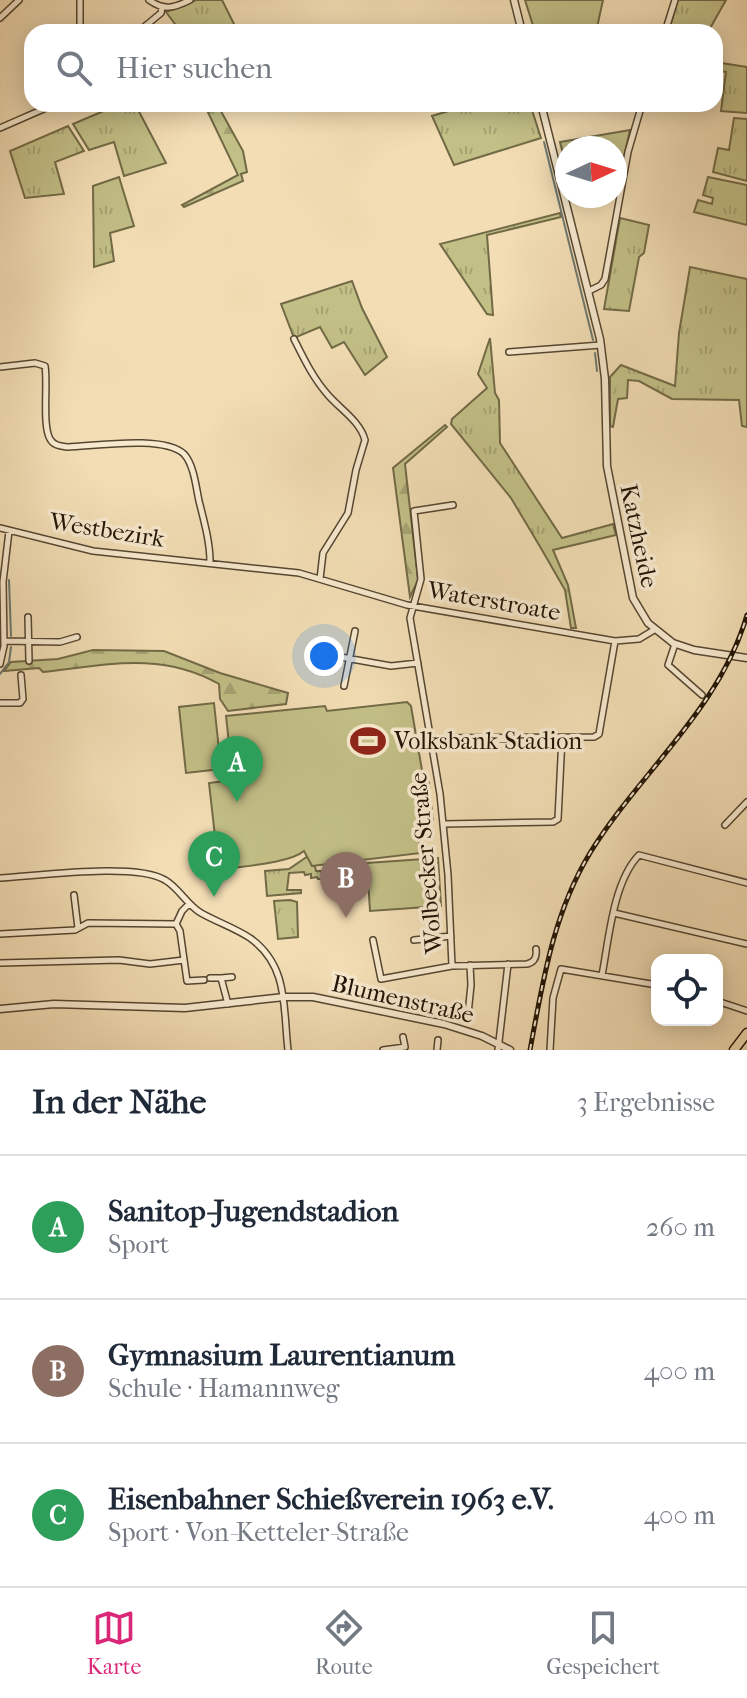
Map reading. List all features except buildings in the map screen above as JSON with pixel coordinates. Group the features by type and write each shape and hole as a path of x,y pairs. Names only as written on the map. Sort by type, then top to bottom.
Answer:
{"main road":[{"path":"734,1050 747,1033"}],"street":[{"path":"0,18 19,0"},
{"path":"80,0 80,24"},
{"path":"149,0 162,8 190,0"},
{"path":"514,0 520,24"},
{"path":"668,24 675,0"},
{"path":"148,24 162,8"},
{"path":"0,128 37,112"},
{"name":"Katzheide","path":"543,112 601,345 609,480 632,594 641,615 654,630 675,644 747,658"},
{"path":"589,291 605,279 628,152 640,112"},
{"path":"294,339 311,374 358,426 365,440 348,513 323,553 320,579"},
{"path":"509,352 601,345"},
{"path":"0,367 35,363 45,366 48,428 50,439 56,445 144,444 174,449 185,456 205,524 210,562"},
{"name":"Waterstroate","path":"453,505 414,511 421,579 412,605 615,641 639,639 654,630"},
{"name":"Westbezirk","path":"0,528 93,551 293,572 412,605"},
{"path":"0,664 3,660 3,582 9,531"},
{"name":"Wolbecker Straße","path":"412,605 410,618 444,824 452,966"},
{"path":"28,617 29,661"},
{"path":"344,686 355,631"},
{"path":"4,641 60,642 77,637"},
{"path":"432,738 594,737 602,730 615,641"},
{"path":"675,644 668,665 702,695"},
{"path":"318,653 396,667 418,663"},
{"path":"0,703 20,703 23,699 21,675"},
{"path":"444,824 553,822 558,819 562,737"},
{"path":"725,825 747,802"},
{"path":"602,975 614,913 628,872 639,855 747,883"},
{"path":"0,878 124,872 152,874 167,881 202,914 246,936 260,947 279,974 288,1050"},
{"path":"74,895 78,928"},
{"path":"176,924 189,904"},
{"path":"614,913 747,944"},
{"path":"0,934 78,928 88,923 176,924"},
{"path":"176,924 180,931 187,981 232,977"},
{"path":"414,940 451,936"},
{"path":"373,940 381,979 452,966 532,963 536,949"},
{"path":"0,963 119,960 150,964 184,960"},
{"path":"498,1047 508,964"},
{"path":"395,1004 468,1014 470,965"},
{"path":"550,1050 553,998 560,970 651,984"},
{"path":"221,978 228,1005"},
{"name":"Blumenstraße","path":"0,1009 54,1004 182,1008 284,997 330,999 444,1024 510,1050"},
{"path":"723,1003 747,1011"},
{"path":"383,1050 405,1047 403,1037"},
{"path":"437,1050 438,1040"}],"green space":[{"path":"196,0 222,0 234,24 175,24 166,12"},
{"path":"525,0 603,0 598,24 532,24"},
{"path":"678,0 726,0 712,24 670,24"},
{"path":"723,63 747,67 747,113 723,111 726,72 723,71"},
{"path":"101,112 139,112 166,163 124,176 114,142 89,150 73,124"},
{"path":"208,112 221,112 243,151 247,172 241,174 243,181 184,207 182,205 238,175"},
{"path":"445,112 533,112 541,138 454,165 432,116"},
{"path":"734,118 747,119 747,181 713,172 718,148 729,150"},
{"path":"68,126 84,151 55,162 64,194 25,198 10,151"},
{"path":"630,130 627,144 627,136 595,136"},
{"path":"119,177 134,226 110,233 114,261 94,267 93,186"},
{"path":"708,177 747,185 747,225 694,212 698,200 712,204 713,198 703,195"},
{"path":"560,213 561,217 487,235 493,315 487,314 440,244"},
{"path":"620,218 649,225 644,253 639,257 629,311 604,309"},
{"path":"690,267 747,279 747,427 742,426 739,400 672,399 639,381 628,380 627,398 618,399 613,427 610,426 610,377 621,365 675,386 679,333"},
{"path":"352,281 387,357 365,375 344,342 332,348 320,327 294,338 281,304"},
{"path":"490,338 495,393 499,400 500,443 562,538 613,524 616,535 553,550 568,585 576,628 571,628 565,590 511,498 451,424 452,419 487,388 478,374"},
{"path":"445,425 447,427 405,464 418,580 410,597 393,468"},
{"path":"93,650 164,651 220,673 288,693 286,704 228,711 220,699 219,684 176,667 154,664 111,664 43,672 39,668 4,671 11,662 58,659"},
{"path":"407,702 411,706 423,776 428,776 433,821 426,822 427,830 432,830 433,836 419,839 421,853 312,866 304,851 278,861 254,865 224,869 218,863 209,783 233,780 226,716 325,706 327,711"},
{"path":"214,703 221,769 186,773 179,707"},
{"path":"308,856 316,871 321,871 322,875 330,874 331,879 311,878 311,874 305,875 304,872 289,873 287,890 301,890 301,893 267,896 265,871 289,869"},
{"path":"438,858 441,906 370,911 367,863"},
{"path":"274,901 297,902 298,937 278,939"}],"waterway":[{"path":"544,142 593,340"},
{"path":"595,353 597,371"},
{"path":"9,580 11,636"},
{"path":"0,674 9,662 11,647"}],"railway":[{"path":"530,1050 551,948 577,876 610,823 699,710 735,649 747,615"}],"place":[{"name":"Volksbank-Stadion","path":"368,741"},
{"name":"Sanitop-Jugendstadion","path":"237,802"},
{"name":"Eisenbahner Schießverein 1963 e.V.","path":"214,897"},
{"name":"Gymnasium Laurentianum","path":"346,918"}]}
